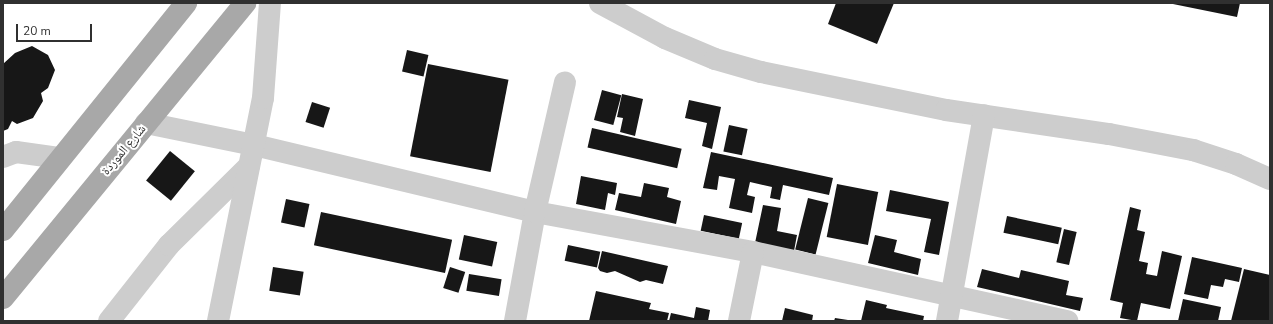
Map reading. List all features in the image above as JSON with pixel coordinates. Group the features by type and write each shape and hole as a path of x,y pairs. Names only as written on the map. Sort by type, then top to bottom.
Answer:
{"main road":[{"path":"3,230 59,158 186,3"},
{"name":"شارع الموردة","path":"3,298 245,3"}],"street":[{"path":"218,321 263,98 270,3"},
{"path":"600,3 665,38 715,60 836,88 984,116 1117,135 1193,150 1236,164 1270,179"},
{"path":"515,321 535,212 565,82"},
{"path":"947,321 984,116"},
{"path":"146,123 254,145 535,212 754,252 951,297 1068,321"},
{"path":"3,157 16,152 59,158"},
{"path":"1236,164 1270,169"},
{"path":"109,321 169,245 249,166"},
{"path":"739,321 754,252"}],"building":[{"path":"836,3 894,3 877,44 828,24"},
{"path":"1168,3 1240,3 1237,17"},
{"path":"32,46 48,55 55,70 48,88 41,93 43,101 33,118 17,124 12,121 8,129 3,131 3,64 15,53"},
{"path":"407,50 428,55 423,76 402,71"},
{"path":"428,64 508,80 491,172 410,156"},
{"path":"602,90 621,95 613,125 594,120"},
{"path":"622,94 643,99 635,136 620,132 623,118 617,117"},
{"path":"689,100 721,107 712,149 702,146 707,123 685,118"},
{"path":"312,102 330,108 324,128 306,122"},
{"path":"729,125 748,129 742,155 723,151"},
{"path":"592,128 682,149 677,168 588,147"},
{"path":"170,151 195,171 171,201 146,181"},
{"path":"711,152 833,178 829,195 783,185 780,200 770,198 772,187 750,182 747,195 755,197 752,213 729,208 735,179 719,176 717,190 703,188"},
{"path":"581,176 617,183 615,195 608,193 605,210 576,204"},
{"path":"644,183 669,188 667,197 681,201 676,224 615,210 619,193 641,197"},
{"path":"837,184 878,192 868,245 827,237"},
{"path":"890,190 949,202 939,255 924,252 931,219 886,211"},
{"path":"808,198 828,203 816,255 795,249"},
{"path":"286,199 309,204 304,227 281,222"},
{"path":"763,205 781,208 777,231 797,235 794,251 755,243"},
{"path":"1130,207 1141,210 1137,230 1145,232 1139,261 1148,263 1146,274 1157,276 1162,251 1182,256 1170,309 1141,303 1137,321 1120,318 1123,303 1110,300"},
{"path":"321,212 452,240 445,273 314,245"},
{"path":"704,215 742,223 739,239 701,231"},
{"path":"1007,216 1062,228 1058,244 1003,233"},
{"path":"1064,229 1077,232 1069,265 1056,262"},
{"path":"464,235 497,242 492,267 459,259"},
{"path":"875,235 897,240 894,252 921,259 918,275 868,263"},
{"path":"568,245 600,252 597,268 565,261"},
{"path":"602,251 668,266 663,284 646,280 640,282 615,271 607,273 600,271 598,268"},
{"path":"1192,257 1242,268 1239,282 1225,279 1223,287 1211,285 1208,299 1184,294"},
{"path":"273,267 304,272 300,296 269,291"},
{"path":"450,267 465,272 458,293 443,288"},
{"path":"982,269 1019,278 1021,270 1069,281 1066,295 1083,298 1080,311 977,287"},
{"path":"1244,269 1270,275 1270,321 1231,321"},
{"path":"469,274 502,279 499,296 466,291"},
{"path":"596,291 651,303 649,309 669,313 667,321 589,321"},
{"path":"1183,299 1221,307 1218,321 1178,321"},
{"path":"866,300 887,305 886,308 924,316 923,321 861,321"},
{"path":"696,307 710,310 708,321 669,321 671,313 694,318"},
{"path":"785,308 813,315 812,321 782,321"},
{"path":"835,318 848,320 848,321 834,321"}]}
